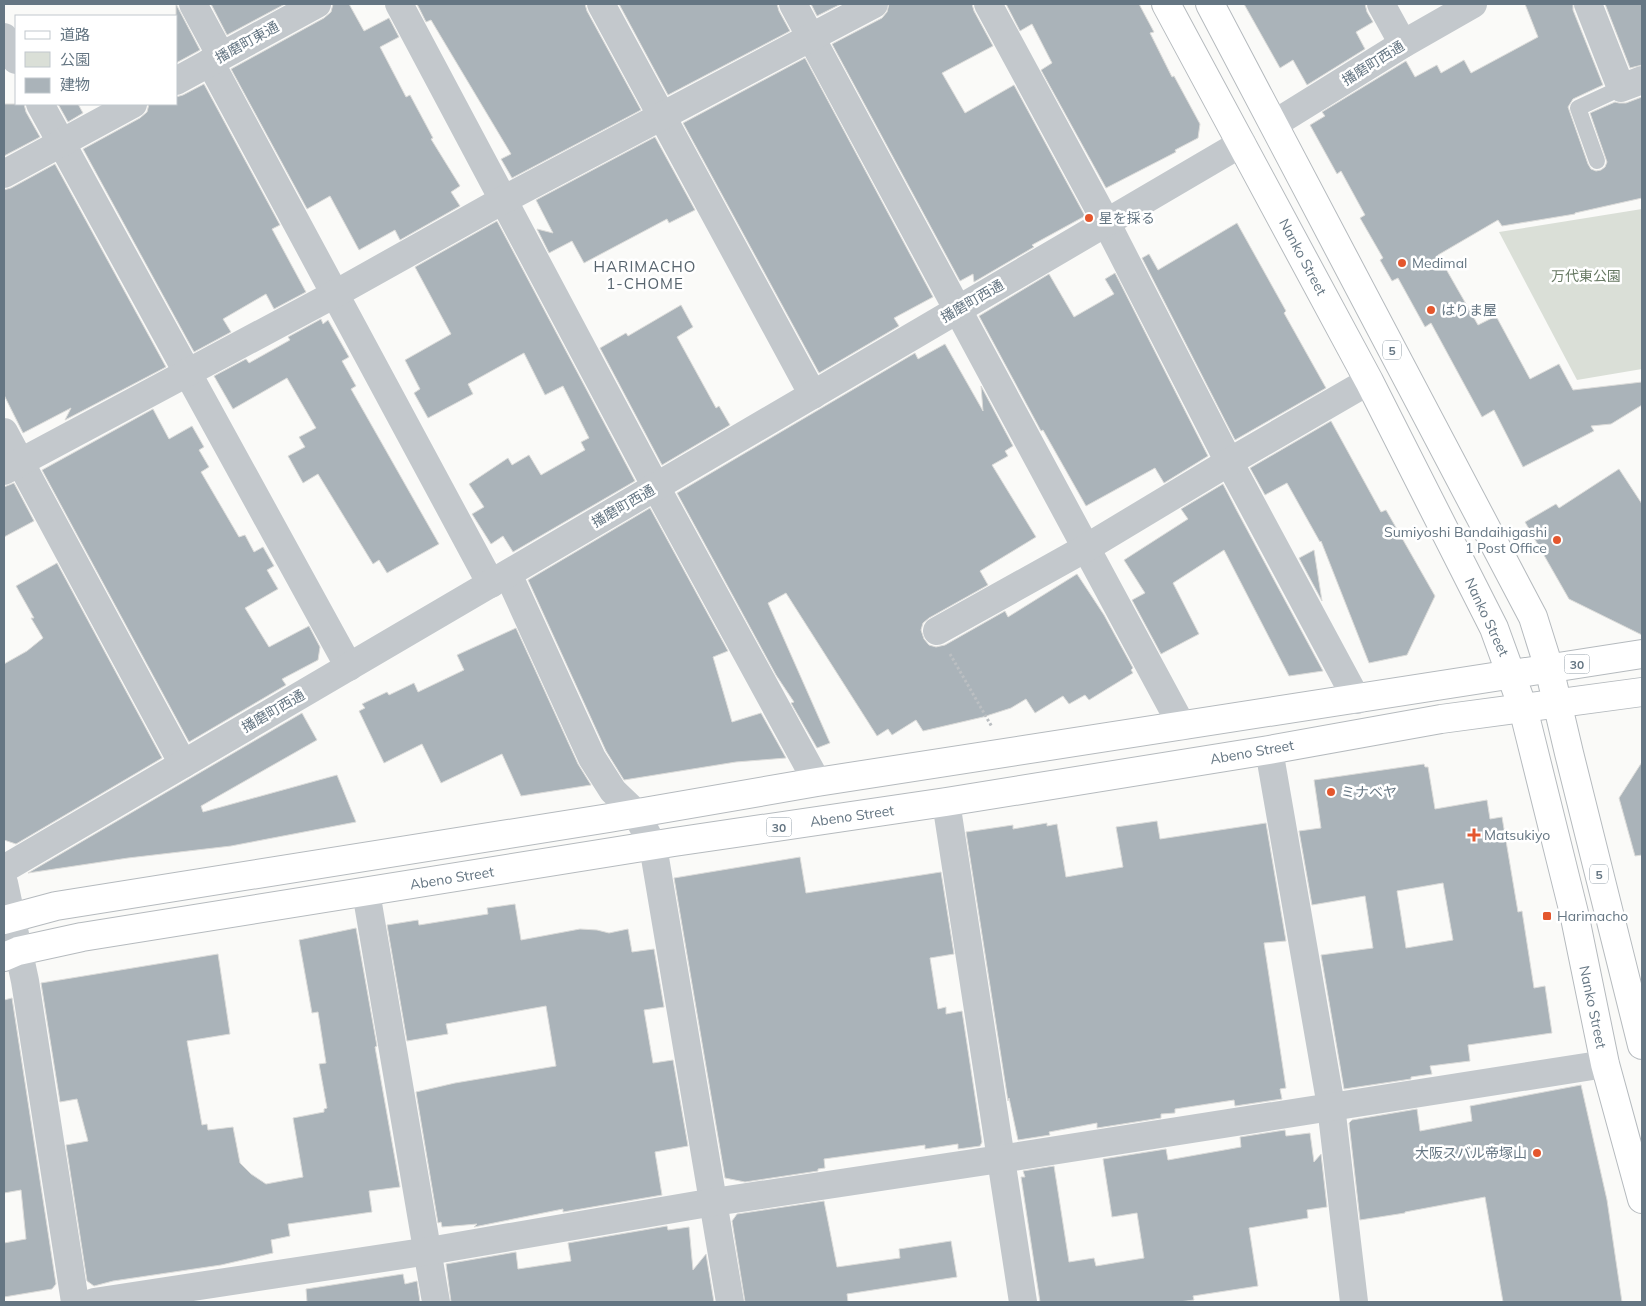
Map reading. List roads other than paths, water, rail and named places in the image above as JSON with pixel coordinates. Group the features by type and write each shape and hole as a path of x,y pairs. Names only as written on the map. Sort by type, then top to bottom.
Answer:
{"main road":[{"name":"Nanko Street","path":"1166,4 1369,381 1494,628 1523,708 1574,913 1605,1064 1642,1199"},
{"name":"5","path":"1210,4 1533,617 1549,668 1642,1045"},
{"name":"30","path":"7,919 56,906 817,782 1357,700 1434,685 1642,654"},
{"name":"Abeno Street","path":"11,954 82,937 653,846 946,802 1269,750 1441,719 1642,692"}],"street":[{"path":"193,4 216,59 335,294 499,579 592,758 613,791 636,813 653,846 730,1302"},
{"name":"播磨町東通","path":"178,79 317,4"},
{"path":"399,4 656,487 817,782"},
{"path":"601,4 812,395"},
{"path":"793,4 1182,726"},
{"path":"12,467 188,374 503,200 874,4"},
{"path":"988,4 1106,222 1229,462 1357,700"},
{"path":"1381,4 1403,44"},
{"name":"播磨町西通","path":"1274,124 1403,44 1473,4"},
{"path":"1588,4 1632,84"},
{"path":"4,38 15,58"},
{"path":"41,105 348,667"},
{"path":"4,174 131,105"},
{"name":"播磨町西通","path":"4,869 1242,143"},
{"path":"937,630 1086,548 1369,381"},
{"path":"4,432 12,467 183,764"},
{"path":"1269,750 1332,1106 1354,1302"},
{"path":"946,802 1023,1302"},
{"path":"4,883 11,954 25,981 75,1302"},
{"path":"366,892 429,1251 436,1302"},
{"path":"94,1302 429,1251 714,1202 1000,1160 1605,1064"}],"lane":[{"path":"1598,161 1578,108 1632,84"}],"place":[{"name":"星を採る","path":"1089,218"},
{"name":"Medimal","path":"1402,263"},
{"name":"はりま屋","path":"1431,310"},
{"name":"Sumiyoshi Bandaihigashi 1 Post Office","path":"1557,540"},
{"name":"ミナベヤ","path":"1331,792"},
{"name":"Matsukiyo","path":"1474,835"},
{"name":"Harimacho","path":"1547,916"},
{"name":"大阪スバル帝塚山","path":"1537,1153"}],"district":[{"name":"HARIMACHO 1-CHOME","path":"645,274"}],"park label":[{"name":"万代東公園","path":"1586,276"}]}
